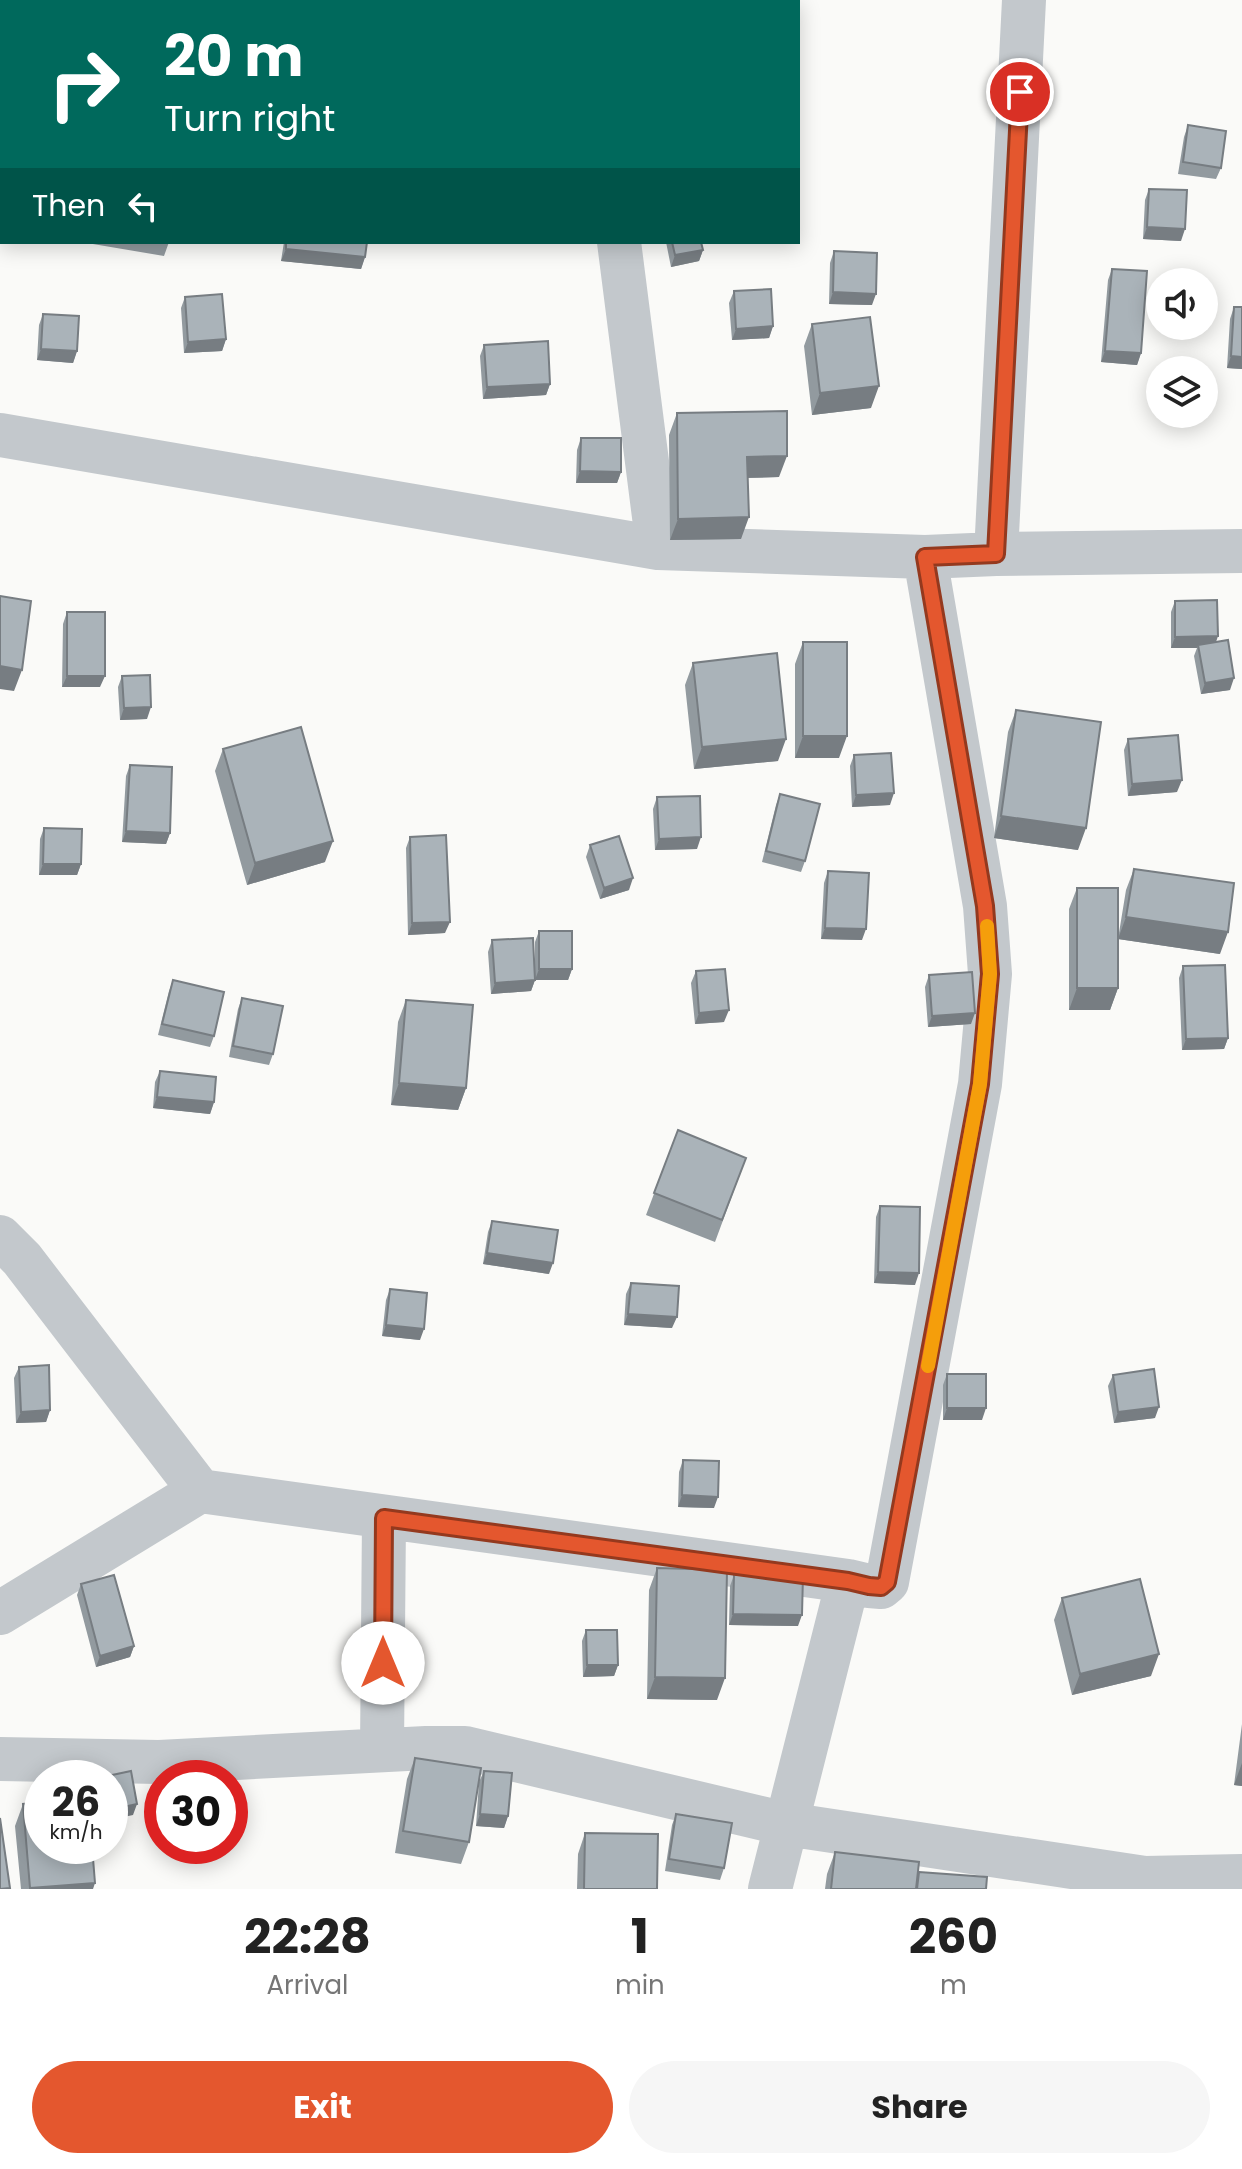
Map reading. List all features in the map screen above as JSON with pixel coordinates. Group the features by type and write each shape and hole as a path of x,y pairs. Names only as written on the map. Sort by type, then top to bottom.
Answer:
{"street":[{"path":"996,554 1024,0"},
{"path":"619,244 658,548"},
{"path":"0,435 658,548 925,557 1242,551"},
{"path":"0,1613 200,1491 869,1586 881,1587 887,1582 980,1084 990,974 985,906 925,557"},
{"path":"0,1237 22,1259 200,1491"},
{"path":"382,1750 384,1518"},
{"path":"770,1889 848,1581"},
{"path":"0,1759 159,1762 465,1748 786,1824 1146,1884 1242,1876"}],"building":[{"path":"1188,125 1226,131 1221,168 1183,162"},
{"path":"1149,189 1187,190 1185,229 1147,227"},
{"path":"286,244 367,244 365,257 286,249"},
{"path":"672,244 702,244 703,250 675,255"},
{"path":"834,251 877,253 876,294 833,292"},
{"path":"1112,269 1146,271 1141,353 1105,351"},
{"path":"771,289 773,326 736,329 734,291"},
{"path":"222,294 226,339 188,342 185,297"},
{"path":"1234,307 1242,307 1242,357 1231,356"},
{"path":"43,314 79,316 77,351 41,349"},
{"path":"870,317 879,386 820,393 812,324"},
{"path":"548,341 550,384 487,387 484,345"},
{"path":"787,411 787,456 747,457 749,517 678,519 677,413"},
{"path":"581,438 621,438 621,472 580,471"},
{"path":"0,596 31,601 22,670 0,666"},
{"path":"1217,600 1218,636 1175,637 1175,601"},
{"path":"67,612 105,612 105,676 67,676"},
{"path":"1228,640 1234,678 1205,683 1198,645"},
{"path":"803,642 847,642 847,736 803,736"},
{"path":"777,653 786,739 702,747 693,663"},
{"path":"150,675 151,707 124,708 122,676"},
{"path":"1016,710 1101,722 1086,828 1001,816"},
{"path":"301,727 333,841 255,863 223,749"},
{"path":"1178,735 1182,780 1132,784 1128,739"},
{"path":"891,753 894,793 856,795 854,755"},
{"path":"130,765 172,767 170,833 126,831"},
{"path":"780,794 820,804 805,861 766,851"},
{"path":"700,796 701,837 659,839 657,797"},
{"path":"44,828 82,829 81,864 43,864"},
{"path":"446,835 450,922 412,923 410,837"},
{"path":"619,836 633,878 604,888 590,845"},
{"path":"1134,869 1234,883 1228,932 1126,917"},
{"path":"828,871 869,873 866,929 825,928"},
{"path":"1077,888 1118,888 1118,988 1077,988"},
{"path":"539,931 572,931 572,969 539,969"},
{"path":"533,938 535,980 495,983 492,940"},
{"path":"1225,965 1228,1038 1186,1039 1183,966"},
{"path":"725,969 729,1010 699,1013 696,971"},
{"path":"972,972 975,1013 932,1016 929,975"},
{"path":"173,980 224,992 214,1036 162,1024"},
{"path":"242,998 283,1006 273,1054 233,1046"},
{"path":"406,1000 473,1005 466,1088 399,1083"},
{"path":"160,1071 216,1077 214,1102 157,1097"},
{"path":"678,1130 746,1158 722,1220 654,1193"},
{"path":"880,1206 920,1207 919,1273 878,1272"},
{"path":"492,1221 558,1230 553,1263 487,1253"},
{"path":"631,1283 679,1286 677,1317 628,1314"},
{"path":"390,1289 427,1293 424,1329 386,1325"},
{"path":"49,1365 50,1410 21,1412 19,1367"},
{"path":"1154,1369 1159,1407 1118,1412 1113,1375"},
{"path":"947,1374 986,1374 986,1408 947,1408"},
{"path":"683,1460 719,1461 718,1497 682,1495"},
{"path":"657,1568 727,1570 725,1678 655,1677"},
{"path":"114,1575 134,1646 100,1656 81,1584"},
{"path":"734,1575 803,1575 802,1615 733,1614"},
{"path":"1140,1579 1159,1654 1080,1674 1062,1598"},
{"path":"586,1630 617,1630 618,1665 587,1665"},
{"path":"415,1758 481,1768 469,1842 403,1831"},
{"path":"131,1771 137,1804 128,1806 128,1772"},
{"path":"484,1771 512,1773 508,1816 480,1814"},
{"path":"676,1814 732,1823 724,1868 669,1859"},
{"path":"0,1818 10,1888 0,1889"},
{"path":"585,1833 658,1834 657,1889 584,1889"},
{"path":"835,1852 919,1862 916,1889 831,1889"},
{"path":"28,1864 93,1864 95,1883 30,1888"},
{"path":"919,1872 987,1877 986,1889 917,1889"}],"slow traffic":[{"path":"928,1366 980,1084 990,974 987,926"}],"route":[{"path":"383,1663 384,1518 869,1586 881,1587 887,1582 980,1084 990,974 985,906 925,557 996,554 1020,92"}]}
